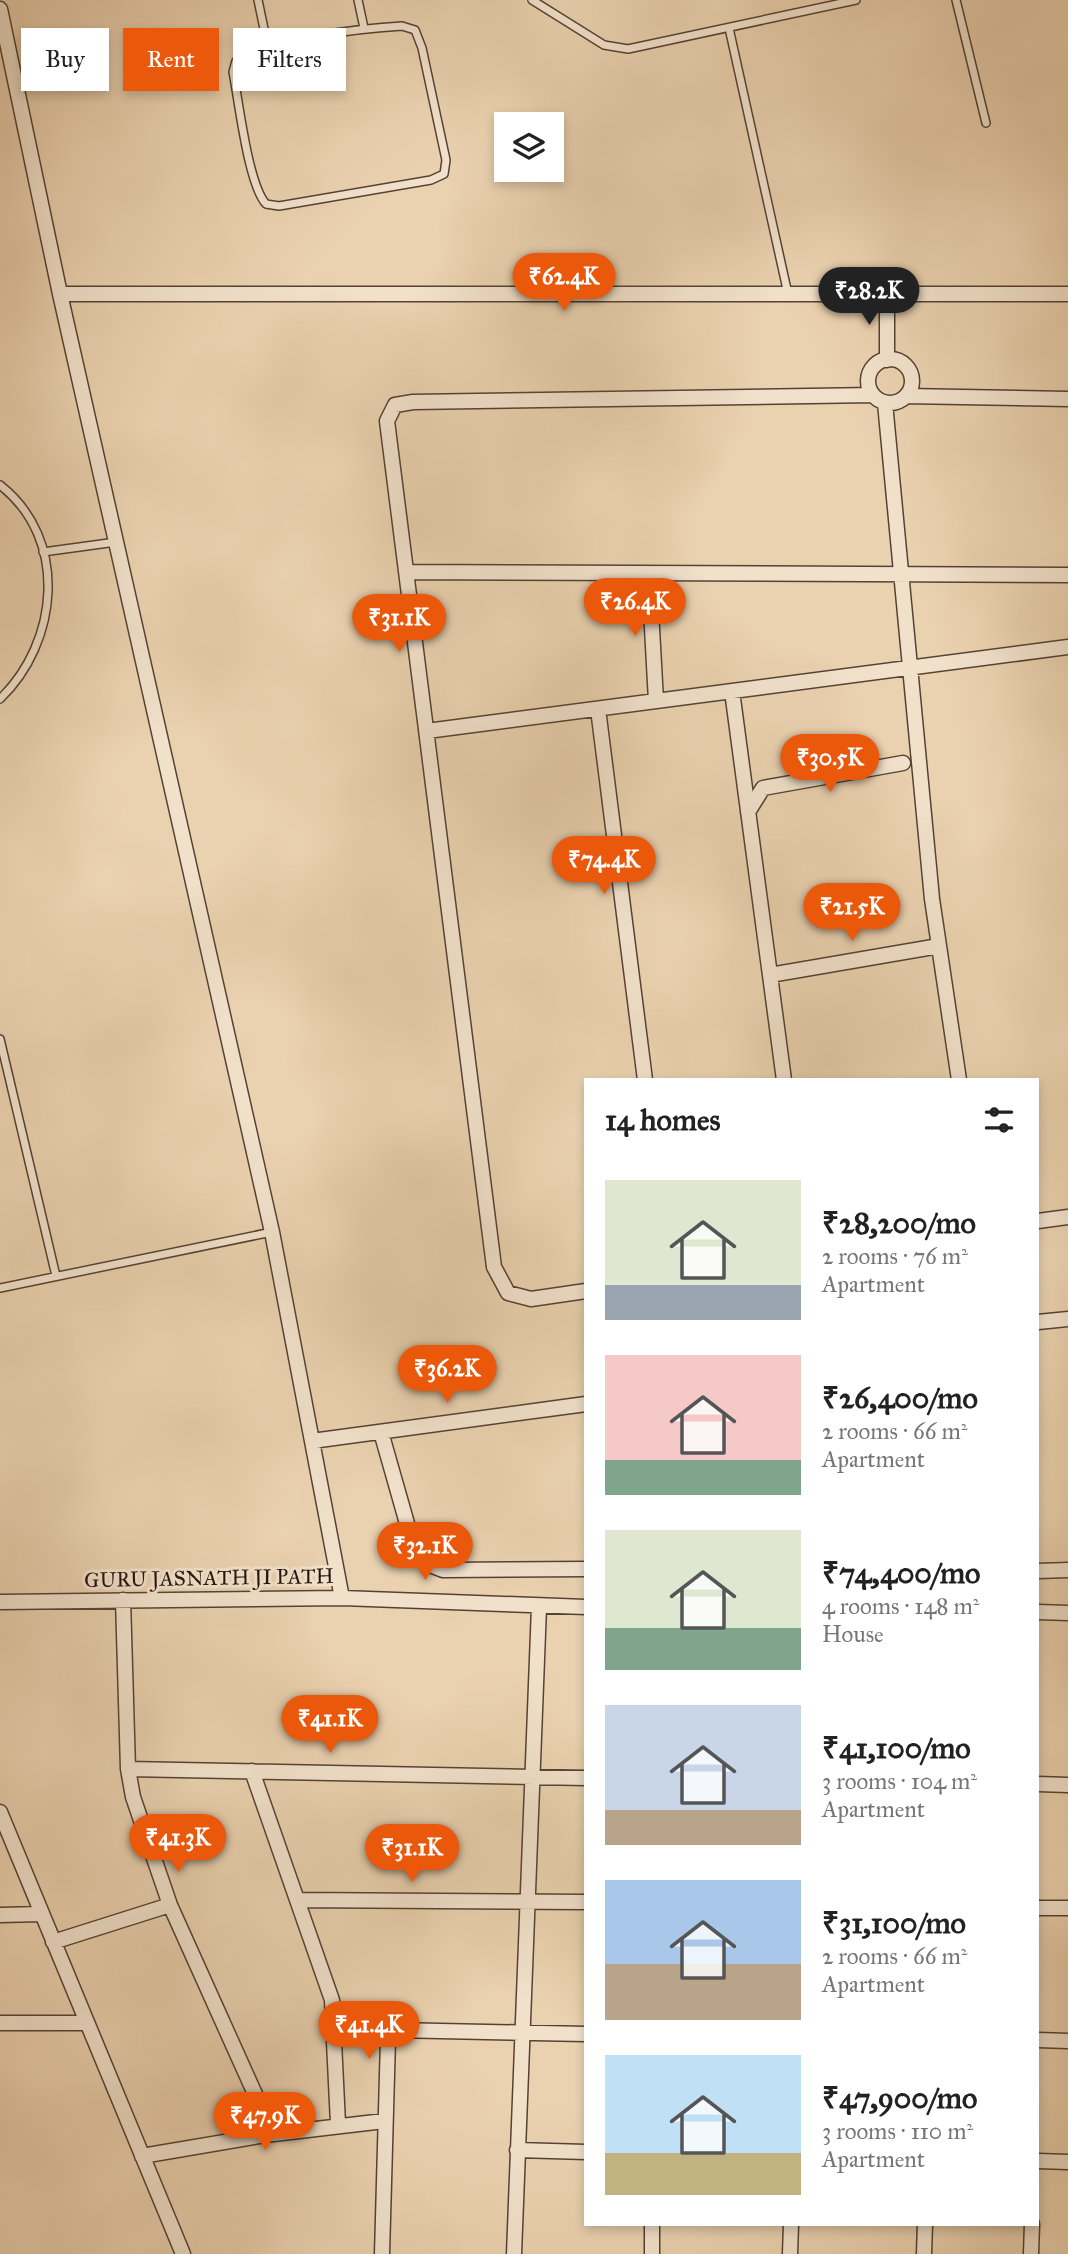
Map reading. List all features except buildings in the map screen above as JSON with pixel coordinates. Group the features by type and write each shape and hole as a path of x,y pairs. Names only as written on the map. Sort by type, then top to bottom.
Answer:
{"street":[{"path":"0,9 2,38 272,1232 342,1598"},
{"path":"60,294 1068,294"},
{"path":"887,295 887,360"},
{"path":"584,1290 531,1298 508,1293 494,1267 387,421 395,405 414,402 879,399 900,401 912,385 909,372 900,362 887,360 880,362 870,373 868,380 879,399 901,576 939,946 959,1078"},
{"path":"906,396 1068,399"},
{"path":"406,572 1068,575"},
{"path":"649,574 656,701"},
{"path":"427,731 1068,647"},
{"path":"732,691 784,1078"},
{"path":"598,709 645,1078"},
{"path":"748,812 763,788 903,763"},
{"path":"770,975 939,946"},
{"path":"1039,1221 1068,1217"},
{"path":"1039,1322 1068,1319"},
{"path":"312,1441 584,1404"},
{"path":"381,1432 414,1548 425,1563 443,1570 584,1569"},
{"path":"1039,1571 1068,1570"},
{"name":"GURU JASNATH JI PATH","path":"0,1602 342,1598 584,1607"},
{"path":"123,1600 128,1769 133,1797 170,1905 255,2094 265,2134"},
{"path":"514,2254 539,1607"},
{"path":"1039,1612 1068,1613"},
{"path":"128,1769 584,1778"},
{"path":"252,1771 332,2000 338,2124"},
{"path":"1039,1784 1068,1785"},
{"path":"0,1812 183,2254"},
{"path":"297,1900 584,1902"},
{"path":"53,1941 170,1905"},
{"path":"1039,1908 1068,1908"},
{"path":"0,1915 41,1914"},
{"path":"0,2023 87,2024"},
{"path":"382,2254 388,2039 394,2030 584,2034"},
{"path":"1039,2040 1068,2040"},
{"path":"142,2156 265,2134 384,2121"},
{"path":"517,2150 584,2152"},
{"path":"1039,2161 1068,2162"},
{"path":"652,2226 652,2254"},
{"path":"790,2254 791,2226"},
{"path":"924,2254 925,2226"},
{"path":"1031,2254 1032,2226"}],"lane":[{"path":"258,0 264,28"},
{"path":"358,0 364,29"},
{"path":"532,0 604,45 628,49 856,0"},
{"path":"956,0 986,123"},
{"path":"237,91 258,195 265,204 279,206 431,180 444,174 446,160 422,48 415,30 402,26 346,33"},
{"path":"729,28 788,295"},
{"path":"0,485 30,520 43,552 49,586 46,621 35,654 17,683 0,699"},
{"path":"43,552 117,542"},
{"path":"0,1039 55,1276"},
{"path":"0,1288 272,1232"}]}
